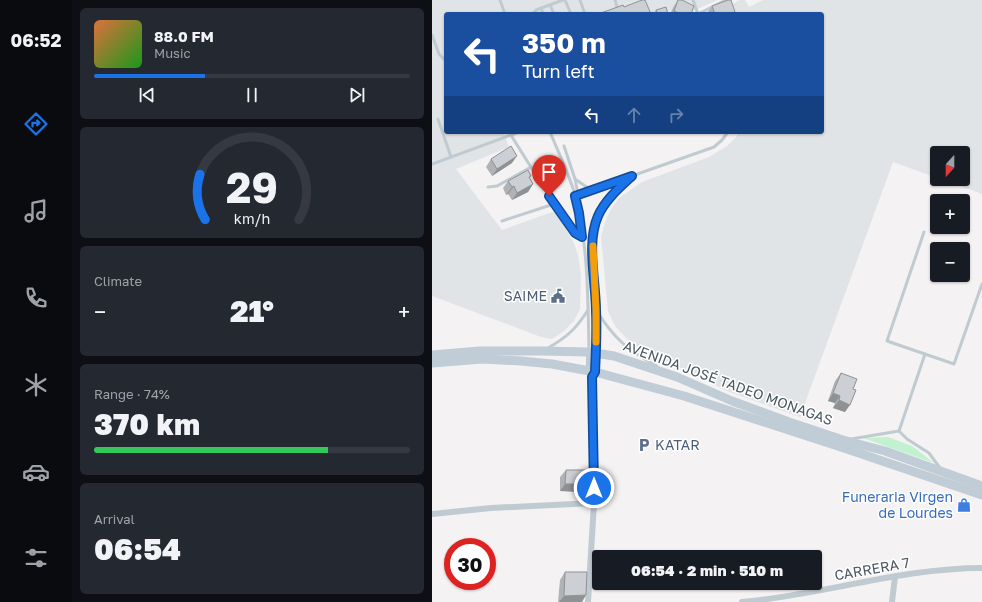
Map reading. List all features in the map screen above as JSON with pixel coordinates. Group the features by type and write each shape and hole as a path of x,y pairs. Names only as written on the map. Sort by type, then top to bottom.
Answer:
{"main road":[{"name":"AVENIDA JOSÉ TADEO MONAGAS","path":"432,355 480,351 592,352 632,361 677,377 732,401 843,440 885,451 982,486"},
{"name":"AVENIDA JOSÉ TADEO MONAGAS","path":"432,363 482,359 521,361 552,364 592,373 684,396 982,495"}],"street":[{"path":"588,602 594,503 592,352"},
{"path":"432,514 491,508 594,503"},
{"name":"CARRERA 7","path":"742,602 768,601 895,576 961,568 982,568"},
{"path":"892,602 895,576"}],"lane":[{"path":"500,0 504,12"},
{"path":"535,12 536,10 564,0 569,12"},
{"path":"580,0 584,12"},
{"path":"615,0 619,12"},
{"path":"694,0 697,12"},
{"path":"702,12 726,0"},
{"path":"550,5 553,12"},
{"path":"541,8 542,12"},
{"path":"432,35 439,54 444,59"},
{"path":"438,119 451,157"},
{"path":"432,164 508,134"},
{"path":"511,134 554,204 575,233 582,237"},
{"path":"551,134 576,195"},
{"path":"576,195 714,146 722,140 726,134"},
{"path":"564,146 575,178 585,258 592,352"},
{"path":"488,187 497,186 531,167"},
{"path":"592,352 596,310 593,257 594,230 598,217 610,197 632,176"},
{"path":"575,178 591,190"},
{"path":"502,222 554,204"},
{"path":"924,232 887,342 954,364 982,284"},
{"path":"585,258 593,257"},
{"path":"542,351 572,333 588,310"},
{"path":"596,310 608,328 621,343 643,359 677,377"},
{"path":"899,431 925,354"},
{"path":"843,440 899,431"},
{"path":"899,431 928,453 942,471"}],"shaded area":[{"path":"432,0 717,0 691,12 686,12 674,7 672,10 664,12 444,12 444,134 504,134 509,147 456,169 502,230 555,211 573,241 578,255 581,274 580,309 574,321 564,331 552,339 541,337 432,296"},
{"path":"740,0 745,0 749,7 763,0 982,0 982,194 960,186 970,186 970,146 930,146 930,175 893,162 800,417 727,391 643,351 627,339 615,326 608,311 601,237 605,222 611,209 619,198 642,182 709,157 727,146 738,134 824,134 824,12 727,12 726,7"}],"green space":[{"path":"888,437 912,446 934,463 863,438"}],"building":[{"path":"645,0 650,12 604,12 623,5 624,7"},
{"path":"678,0 682,0 694,6 692,12 674,11"},
{"path":"731,0 735,12 714,12 712,6"},
{"path":"666,7 667,12 656,12 656,10"},
{"path":"511,146 517,156 497,169 491,159"},
{"path":"528,170 531,176 529,177 533,184 517,193 514,186 512,187 508,181"},
{"path":"841,373 857,379 853,389 856,390 850,405 839,400 840,396 833,393"},
{"path":"566,470 588,470 588,484 565,484"},
{"path":"565,572 587,572 586,595 564,596"}],"slow traffic":[{"path":"593,246 596,342"}],"place":[{"name":"SAIME","path":"558,296"},
{"name":"KATAR","path":"644,445"},
{"name":"Funeraria Virgen de Lourdes","path":"964,505"}],"route":[{"path":"549,196 575,233 582,237 575,196 632,176 618,188 604,205 594,230 593,257 596,310 595,372 592,377 594,488"}]}
